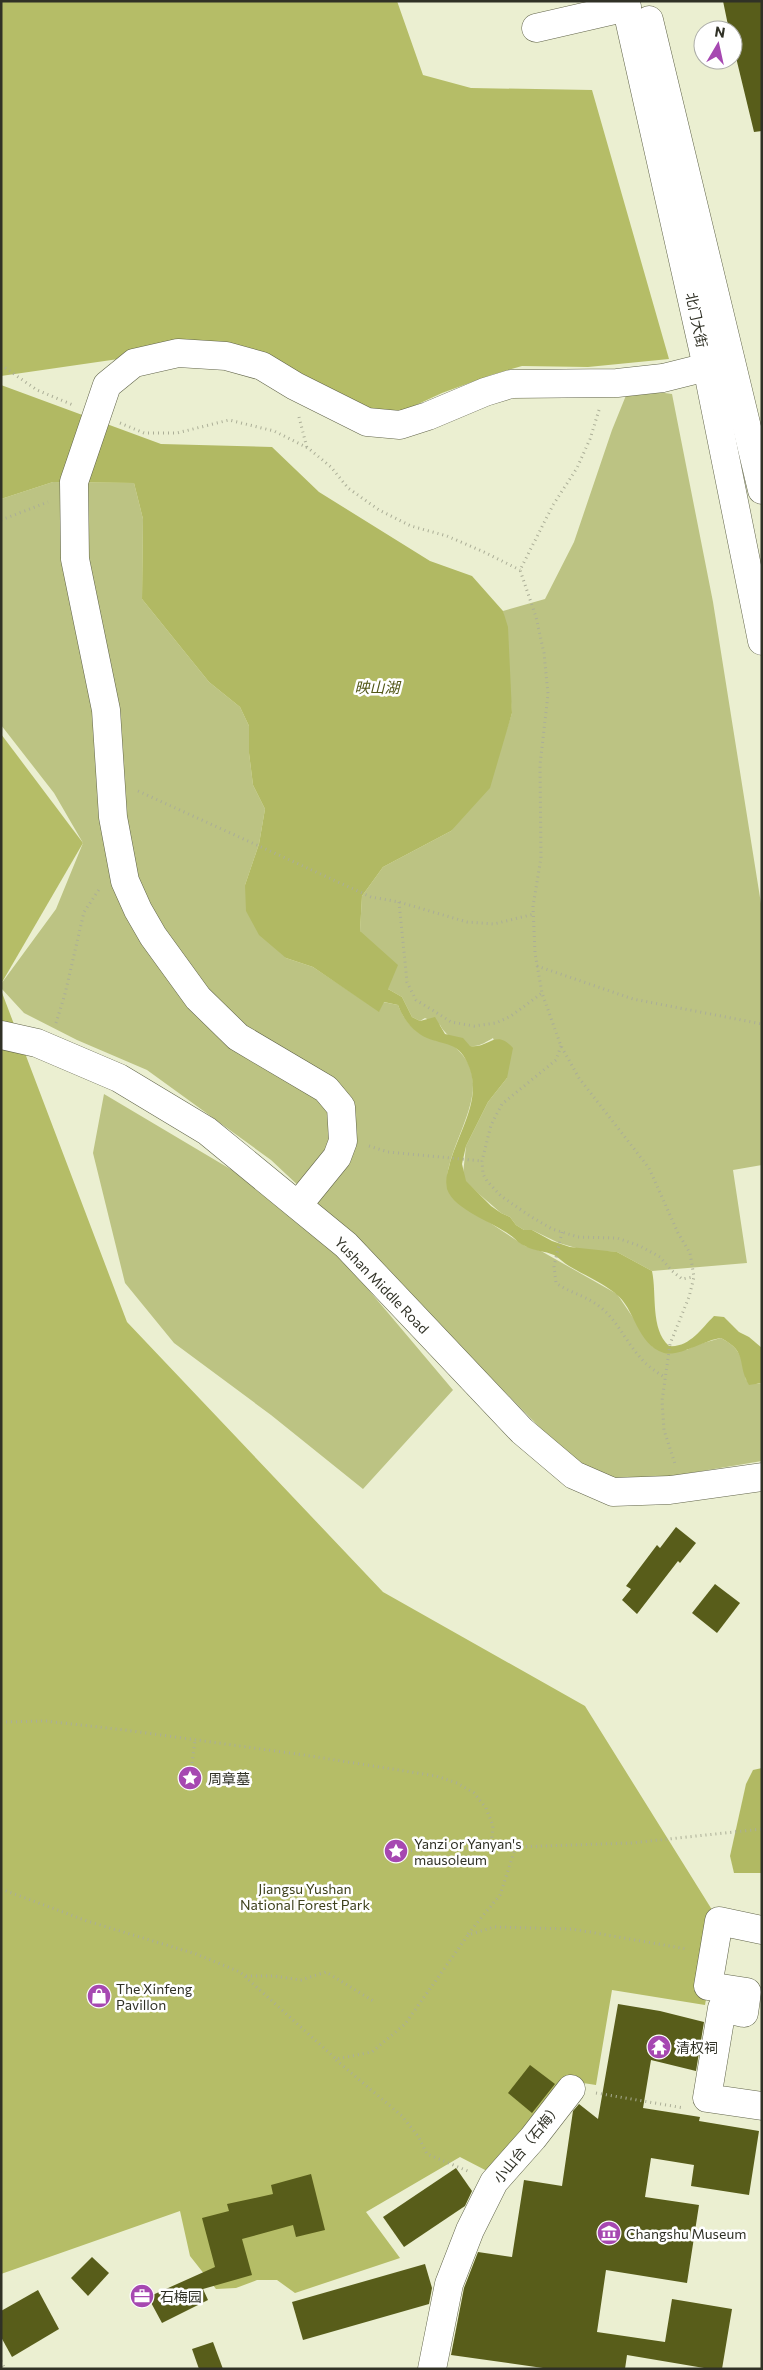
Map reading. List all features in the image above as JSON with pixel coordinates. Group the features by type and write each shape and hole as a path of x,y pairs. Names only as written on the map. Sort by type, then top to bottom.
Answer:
{"street":[{"path":"536,28 632,3"},
{"name":"北门大街","path":"632,3 762,641"},
{"name":"北门大街","path":"632,3 762,490"},
{"path":"298,1205 337,1157 344,1141 341,1107 326,1089 238,1037 198,998 153,936 138,910 126,881 113,817 106,710 75,558 74,482 94,419 98,414 108,385 134,363 178,353 226,356 262,366 295,386 367,422 400,424 428,416 486,392 511,384 617,383 663,378 707,367"},
{"name":"Yushan Middle Road","path":"1,1036 37,1043 119,1078 207,1131 346,1245 522,1432 574,1475 613,1492 681,1489 762,1477"},
{"path":"762,1930 719,1922 708,1986 747,1992 744,2013 722,2008 707,2098 762,2106"},
{"name":"小山台（石梅）","path":"432,2369 449,2284 466,2238 494,2182 533,2138 571,2089"}],"path":[{"path":"1,364 37,390 144,433 177,433 229,420 274,432 308,448 331,467 348,488 379,510 411,526 447,536 520,570 536,617 542,644 548,694 540,765 541,858 534,914 537,966 542,993 561,1046 579,1078 650,1168 678,1233 690,1253 694,1277 689,1297 677,1322 670,1344 662,1414 681,1489"},
{"path":"520,570 554,505 577,468 590,439 600,408 617,383"},
{"path":"1,520 74,491"},
{"path":"110,778 371,897 399,902 467,922 494,924 534,914"},
{"path":"52,1050 54,1026 65,994 84,912 121,856"},
{"path":"399,902 407,982 416,1000 451,1022 474,1026 496,1023 511,1016 542,993"},
{"path":"537,966 633,999 762,1024"},
{"path":"561,1046 556,1060 502,1104 491,1124 482,1161 483,1174 487,1181 501,1196 530,1216 562,1232 578,1237 616,1238 660,1257 682,1279 694,1277"},
{"path":"343,1134 365,1145 388,1152 482,1161"},
{"path":"562,1232 554,1266 556,1283 566,1290 583,1296 600,1306 616,1322 639,1356 666,1378"},
{"path":"1,1722 45,1721 377,1766 436,1776 457,1783 474,1793 486,1808 493,1826 492,1847"},
{"path":"190,1778 195,1741"},
{"path":"396,1851 631,1843 762,1829"},
{"path":"336,2059 372,2052 405,2024 468,1934 500,1895 516,1846"},
{"path":"1,1889 87,1921 196,1954 245,1976 402,2116 418,2136 427,2154 494,2182"},
{"path":"468,1934 494,1927 572,1929 713,1953"},
{"path":"245,1976 274,1976 301,1980 326,1972 375,2002"},
{"path":"571,2089 688,2109"},
{"path":"1,2361 6,2369"}],"shaded area":[{"path":"629,388 672,394 713,602 762,910 762,1165 733,1170 747,1263 652,1271 617,1252 583,1250 559,1243 532,1230 524,1230 516,1225 510,1217 501,1213 465,1181 463,1174 466,1146 488,1102 507,1078 493,1038 476,1046 464,1045 450,1036 440,1025 425,1018 420,1021 412,1017 402,997 388,989 360,931 362,896 383,867 451,831 500,749 512,713 503,611 545,599 574,542 612,430"},
{"path":"53,482 134,483 143,519 142,599 209,682 240,707 249,726 249,753 253,785 265,809 259,844 245,885 286,958 313,967 379,1011 383,1002 398,1005 412,1027 429,1038 454,1046 470,1066 473,1083 471,1100 448,1171 447,1188 481,1217 525,1246 541,1251 617,1294 653,1347 687,1350 696,1345 721,1338 732,1346 740,1355 746,1380 758,1384 762,1383 762,1461 630,1483 610,1482 576,1464 334,1219 271,1160 147,1070 77,1040 24,1013 1,988 1,984 56,909 83,843 54,793 1,725 1,499"},
{"path":"104,1094 237,1173 335,1250 453,1390 363,1489 271,1415 174,1343 125,1283 93,1153"}],"green space":[{"path":"1,1 397,1 423,75 471,88 592,90 669,359 588,367 522,366 442,393 403,411 359,408 215,345 1,376"},
{"path":"1,734 83,843 1,984"},
{"name":"Jiangsu Yushan National Forest Park","path":"1,990 127,1322 383,1592 585,1706 719,1921 705,2005 612,1990 596,2085 570,2081 489,2172 460,2157 366,2212 400,2258 295,2293 277,2280 257,2280 236,2288 216,2289 190,2256 180,2211 1,2274"}],"water":[{"name":"映山湖","path":"1,385 161,444 272,447 319,492 430,561 472,576 503,611 508,627 512,713 490,788 451,831 383,867 362,896 360,931 398,965 388,989 402,997 412,1017 420,1021 435,1017 445,1034 463,1038 470,1046 482,1045 496,1039 507,1042 513,1048 507,1078 488,1102 466,1146 462,1164 466,1181 491,1206 510,1217 516,1225 524,1230 532,1230 552,1241 570,1247 617,1252 652,1271 655,1311 659,1330 669,1346 676,1346 689,1341 714,1316 724,1317 739,1332 749,1337 762,1348 762,1383 749,1385 739,1354 730,1343 721,1338 677,1353 664,1353 655,1348 647,1342 628,1308 615,1293 554,1255 523,1245 503,1230 457,1203 451,1196 446,1186 447,1175 468,1115 473,1089 472,1075 467,1062 455,1047 427,1038 413,1029 398,1005 384,1002 379,1012 313,967 286,958 259,935 246,911 245,885 259,844 265,809 253,785 249,753 249,726 240,707 209,682 142,599 143,519 134,483 53,482 1,499"},
{"path":"762,1768 762,1873 734,1873 730,1856 746,1784 753,1770"}],"building":[{"path":"723,1 762,1 762,131 754,132 739,70 743,70 743,20 727,20"},
{"path":"676,1527 696,1543 680,1563 678,1561 637,1614 622,1600 631,1589 626,1586 657,1545 660,1548"},
{"path":"715,1584 740,1603 717,1633 692,1613"},
{"path":"618,2004 660,2011 704,2022 696,2071 651,2060 643,2108 700,2117 699,2121 759,2131 749,2195 691,2186 694,2165 651,2158 645,2197 699,2205 687,2283 606,2270 597,2332 665,2342 672,2299 732,2309 722,2369 710,2369 627,2355 625,2369 550,2369 451,2355 464,2288 478,2252 512,2257 524,2180 562,2186 573,2111 579,2104 598,2119"},
{"path":"530,2065 555,2084 532,2113 508,2093"},
{"path":"456,2168 472,2191 465,2206 404,2247 383,2217"},
{"path":"311,2174 325,2230 296,2237 293,2225 242,2239 252,2275 203,2289 208,2300 162,2323 148,2297 215,2267 202,2218 229,2211 227,2204 273,2194 271,2185"},
{"path":"92,2257 109,2273 88,2296 71,2278"},
{"path":"425,2264 432,2288 429,2304 303,2340 292,2302"},
{"path":"38,2290 59,2329 12,2357 1,2337 1,2311"},
{"path":"213,2342 223,2369 199,2369 192,2349"}],"place":[{"name":"周章墓","path":"190,1778"},
{"name":"Yanzi or Yanyan's mausoleum","path":"396,1851"},
{"name":"The Xinfeng Pavillon","path":"99,1996"},
{"name":"清权祠","path":"659,2047"},
{"name":"Changshu Museum","path":"609,2233"},
{"name":"石梅园","path":"142,2296"}]}
